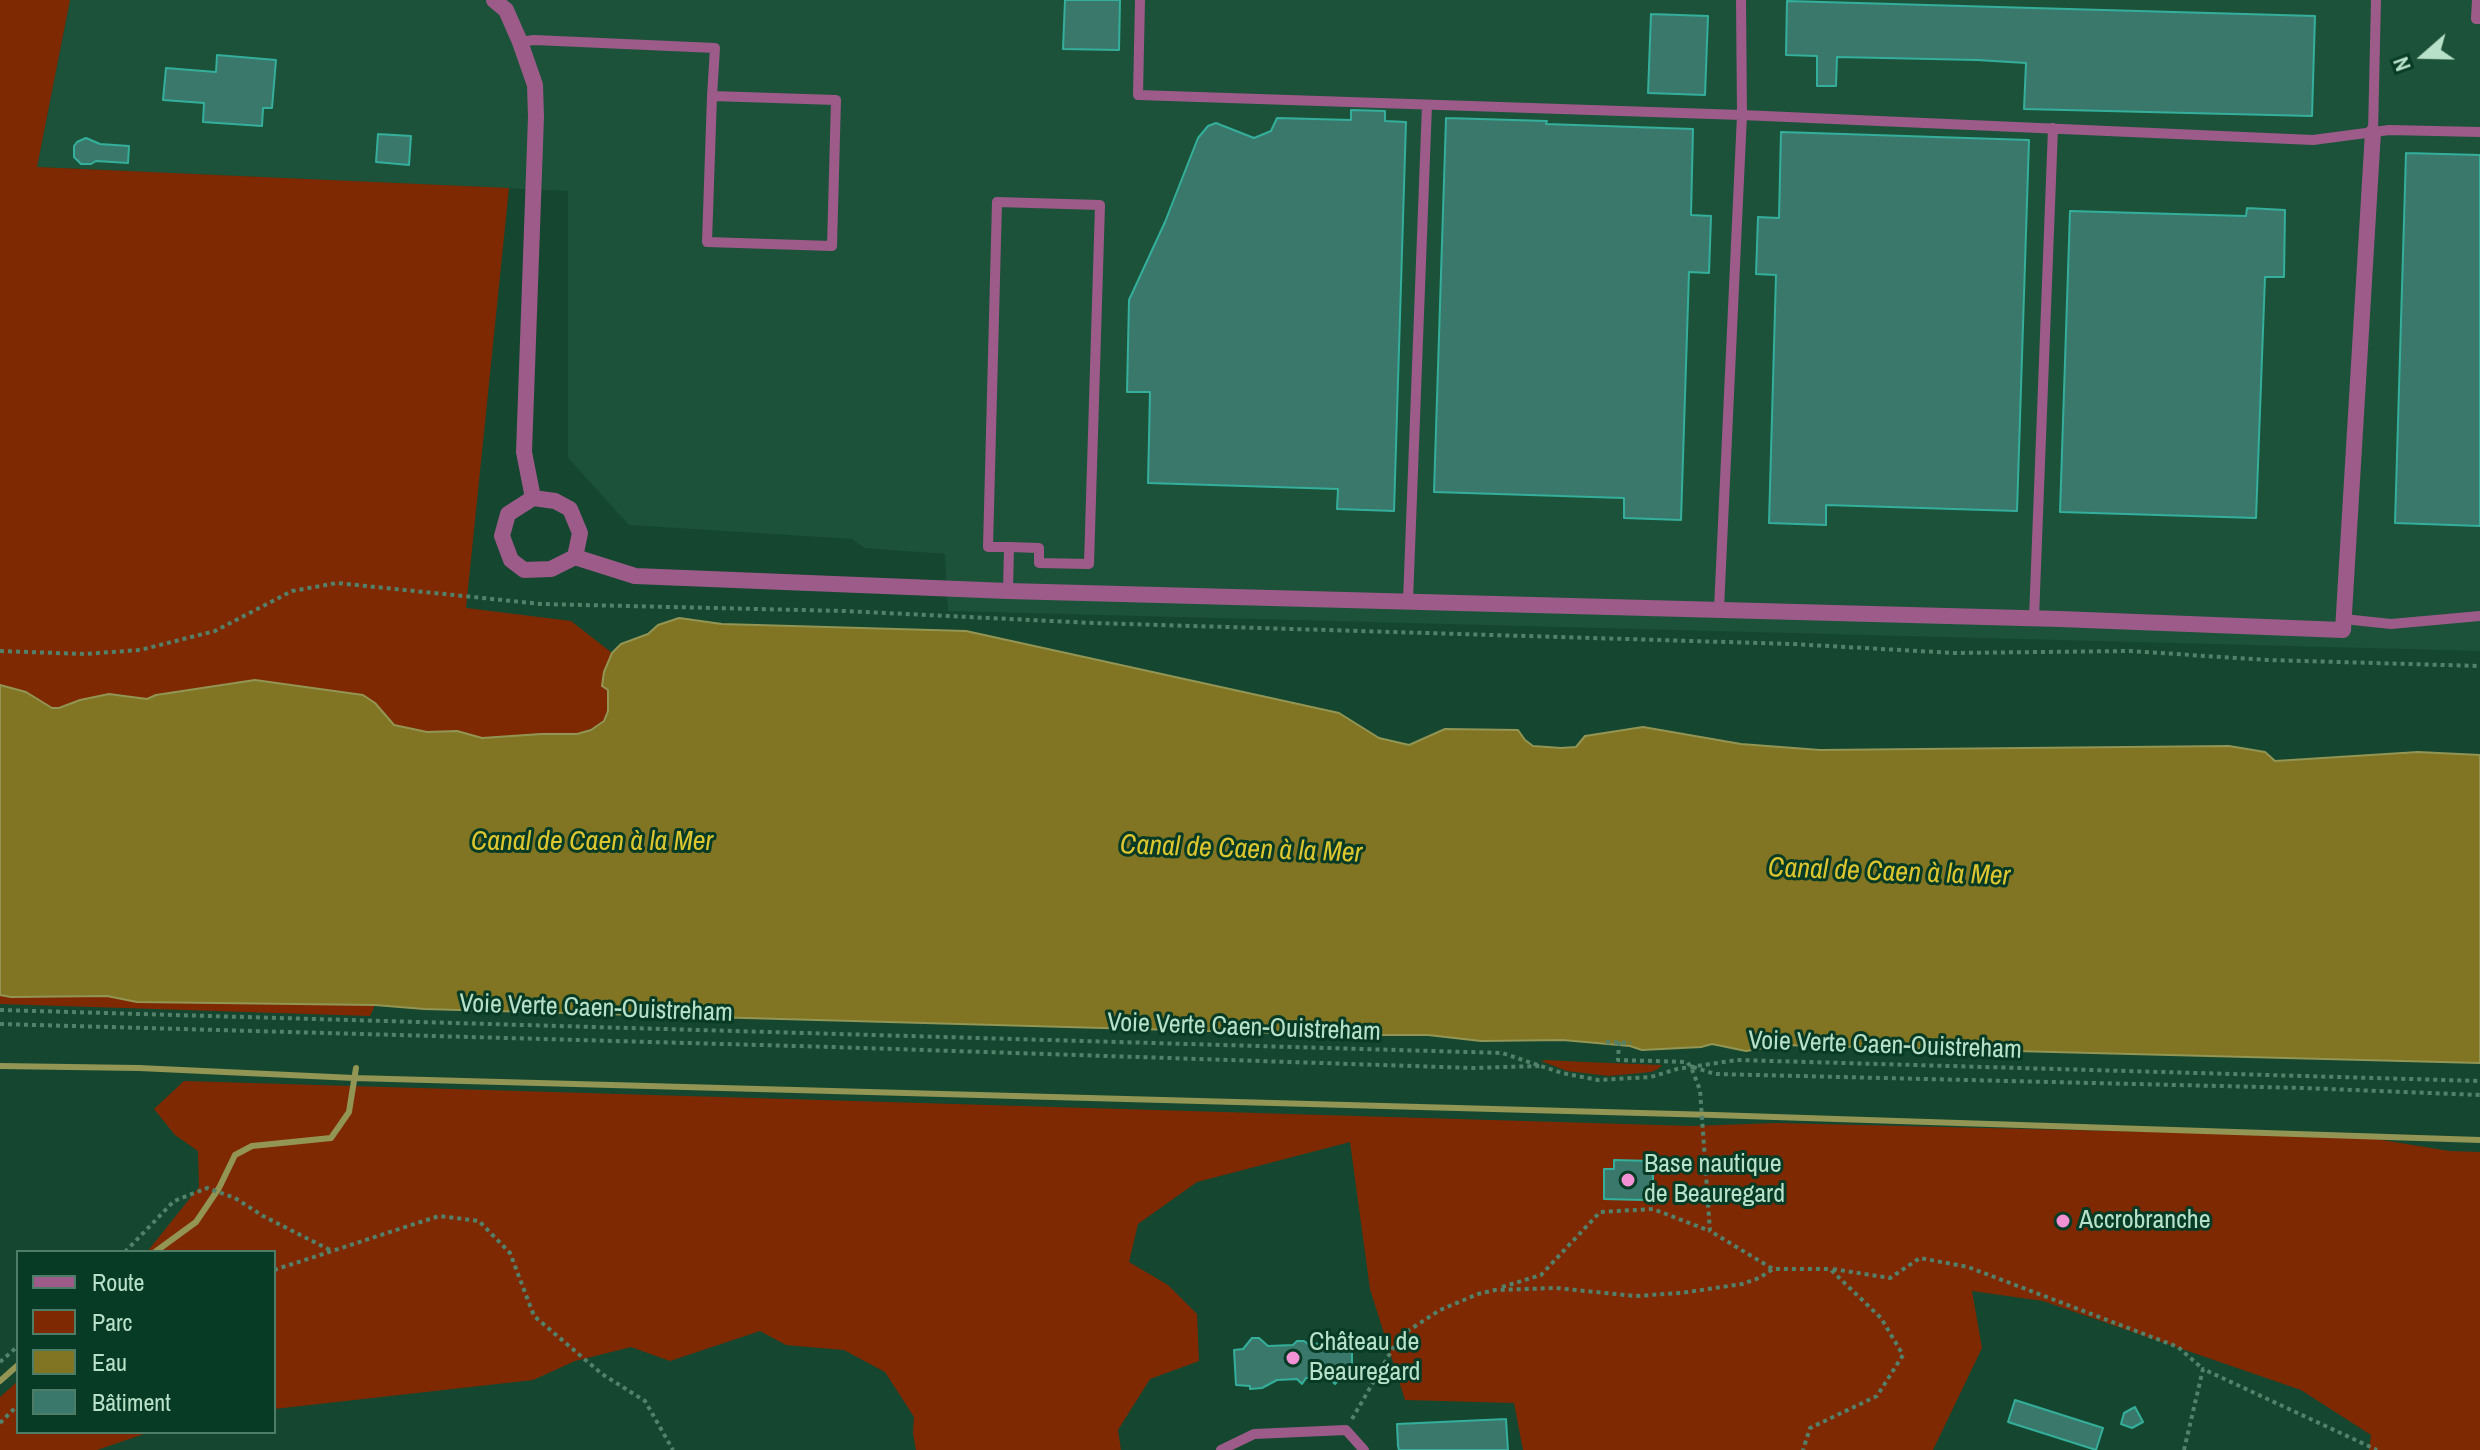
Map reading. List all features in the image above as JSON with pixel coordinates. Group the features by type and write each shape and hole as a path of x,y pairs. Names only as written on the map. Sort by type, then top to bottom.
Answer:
{"street":[{"path":"494,0 506,10 535,85 524,452 533,498"},
{"path":"575,557 580,533 570,509 555,501 533,498 508,514 502,536 511,560 524,570 551,569 575,557 635,576 1008,591 2034,618 2343,630 2373,132"}],"lane":[{"path":"1140,0 1138,95 1742,115 2313,140 2389,130 2480,132"},
{"path":"1719,609 1742,115 1741,0"},
{"path":"2373,132 2376,0"},
{"path":"2477,0 2476,19 2480,19"},
{"path":"520,42 534,40 715,48 712,96 707,242 832,246 836,100 712,96"},
{"path":"1408,601 1427,105"},
{"path":"2034,618 2053,128"},
{"path":"997,202 1100,205 1089,564 1039,563 1039,548 1009,547 988,547 997,202"},
{"path":"1008,591 1009,547"},
{"path":"2344,619 2391,624 2480,616"},
{"path":"1221,1450 1254,1434 1346,1430 1364,1450"}],"path":[{"path":"0,651 84,654 140,650 215,631 292,591 337,583 541,604 844,611 1093,623 1792,644 1954,653 2129,651 2268,660 2480,666"},
{"name":"Voie Verte Caen-Ouistreham","path":"0,1010 1502,1053 1579,1078 1617,1080 1651,1077 1737,1060 2480,1081"},
{"path":"0,1024 1473,1068 1543,1066"},
{"path":"1606,1042 1631,1043"},
{"path":"1619,1042 1618,1060 1687,1062 1691,1067 1700,1090 1710,1231"},
{"path":"1691,1067 1715,1074 2480,1095"},
{"path":"127,1250 174,1201 207,1188 235,1198 332,1251"},
{"path":"1346,1430 1400,1336 1440,1310 1541,1275 1600,1212 1653,1209 1710,1231 1773,1269 1830,1269 1890,1278 1920,1258 1968,1267 2178,1347 2203,1369 2377,1450"},
{"path":"276,1269 439,1216 479,1221 510,1253 534,1316 602,1374 645,1401 673,1450"},
{"path":"1495,1290 1556,1288 1635,1296 1666,1294 1742,1284 1773,1269"},
{"path":"1803,1450 1810,1428 1877,1396 1903,1355 1881,1318 1830,1269"},
{"path":"0,1362 16,1348"},
{"path":"2184,1450 2203,1369"},
{"path":"0,1423 16,1407"}],"shaded area":[{"path":"70,0 2480,0 2480,651 948,611 945,554 864,548 852,539 629,525 568,458 568,191 37,167"}],"green space":[{"path":"0,0 70,0 37,167 509,188 466,608 571,621 612,653 604,672 608,711 601,725 563,736 541,734 482,738 457,731 427,732 394,725 375,703 363,695 255,680 147,699 117,694 80,700 59,708 52,708 26,692 0,685"},
{"path":"0,995 107,996 137,1002 375,1005 370,1016 0,1004"},
{"path":"1541,1061 1662,1065 1651,1072 1609,1076 1567,1071"},
{"path":"184,1081 1692,1126 1777,1123 2364,1137 2449,1151 2480,1152 2480,1450 2369,1450 2371,1435 2301,1390 2043,1301 1972,1291 1982,1348 1933,1450 1523,1450 1514,1403 1405,1400 1370,1289 1350,1142 1197,1182 1138,1224 1129,1262 1168,1285 1197,1314 1199,1361 1150,1379 1118,1430 1121,1450 916,1450 914,1417 885,1372 844,1350 786,1345 760,1331 670,1361 631,1347 575,1361 533,1380 276,1409 276,1250 149,1250 199,1187 198,1151 175,1135 154,1109"},
{"path":"16,1383 16,1434 144,1434 97,1450 0,1450 0,1397"}],"water":[{"name":"Canal de Caen à la Mer","path":"679,618 722,624 966,631 1339,713 1379,738 1409,745 1445,729 1518,730 1533,746 1576,747 1585,736 1643,727 1741,744 1820,750 2229,746 2265,752 2275,761 2418,752 2480,755 2480,1063 1782,1045 1746,1051 1712,1044 1642,1050 1630,1046 1563,1040 1481,1041 1428,1035 424,1009 375,1005 137,1002 107,996 0,995 0,685 26,692 52,708 59,708 109,694 147,699 255,680 363,695 375,703 394,725 427,732 457,731 482,738 577,734 591,730 604,721 608,711 608,690 602,686 612,653 621,644"}],"building":[{"path":"1065,0 1120,0 1119,50 1063,49"},
{"path":"1787,1 2315,16 2312,116 2024,109 2026,63 1977,60 1837,57 1836,86 1817,86 1817,56 1786,55"},
{"path":"1651,14 1708,16 1705,95 1648,93"},
{"path":"217,55 276,60 272,108 263,108 262,126 203,122 204,103 163,100 166,68 216,72"},
{"path":"1351,110 1385,111 1385,121 1406,122 1394,511 1337,509 1338,489 1148,483 1150,392 1127,392 1129,300 1165,222 1198,138 1208,126 1216,123 1254,138 1271,131 1277,118 1351,120"},
{"path":"1446,118 1693,129 1691,215 1711,216 1709,273 1689,272 1681,520 1624,518 1624,498 1434,492"},
{"path":"1781,132 2029,140 2017,511 1826,505 1826,525 1769,523 1776,275 1756,274 1758,217 1779,218"},
{"path":"378,134 411,136 409,165 376,162"},
{"path":"86,138 100,144 129,146 128,163 96,161 81,164 74,157 74,146"},
{"path":"2406,153 2480,155 2480,526 2395,523"},
{"path":"2247,208 2285,210 2284,277 2265,277 2256,518 2060,512 2070,211 2246,216"},
{"name":"Base nautique de Beauregard","path":"1614,1160 1653,1161 1653,1191 1643,1190 1643,1200 1604,1199 1604,1169 1614,1169"},
{"name":"Château de Beauregard","path":"1252,1338 1259,1338 1268,1346 1293,1345 1297,1341 1308,1344 1341,1343 1352,1353 1352,1366 1335,1384 1328,1377 1306,1378 1302,1384 1297,1379 1277,1380 1262,1388 1250,1389 1250,1386 1236,1385 1234,1350 1243,1349"},
{"path":"2015,1400 2103,1428 2096,1450 2008,1422"},
{"path":"2135,1407 2143,1422 2132,1428 2121,1424 2124,1413"},
{"path":"1506,1419 1508,1450 1399,1450 1397,1424"}],"waterway":[{"path":"0,1066 2480,1140"},
{"path":"158,1250 196,1222 219,1188 235,1155 252,1146 331,1138 349,1112 356,1068"},
{"path":"0,1381 16,1367"}],"place":[{"name":"Base nautique de Beauregard","path":"1628,1180"},
{"name":"Accrobranche","path":"2063,1221"},
{"name":"Château de Beauregard","path":"1293,1358"}]}
